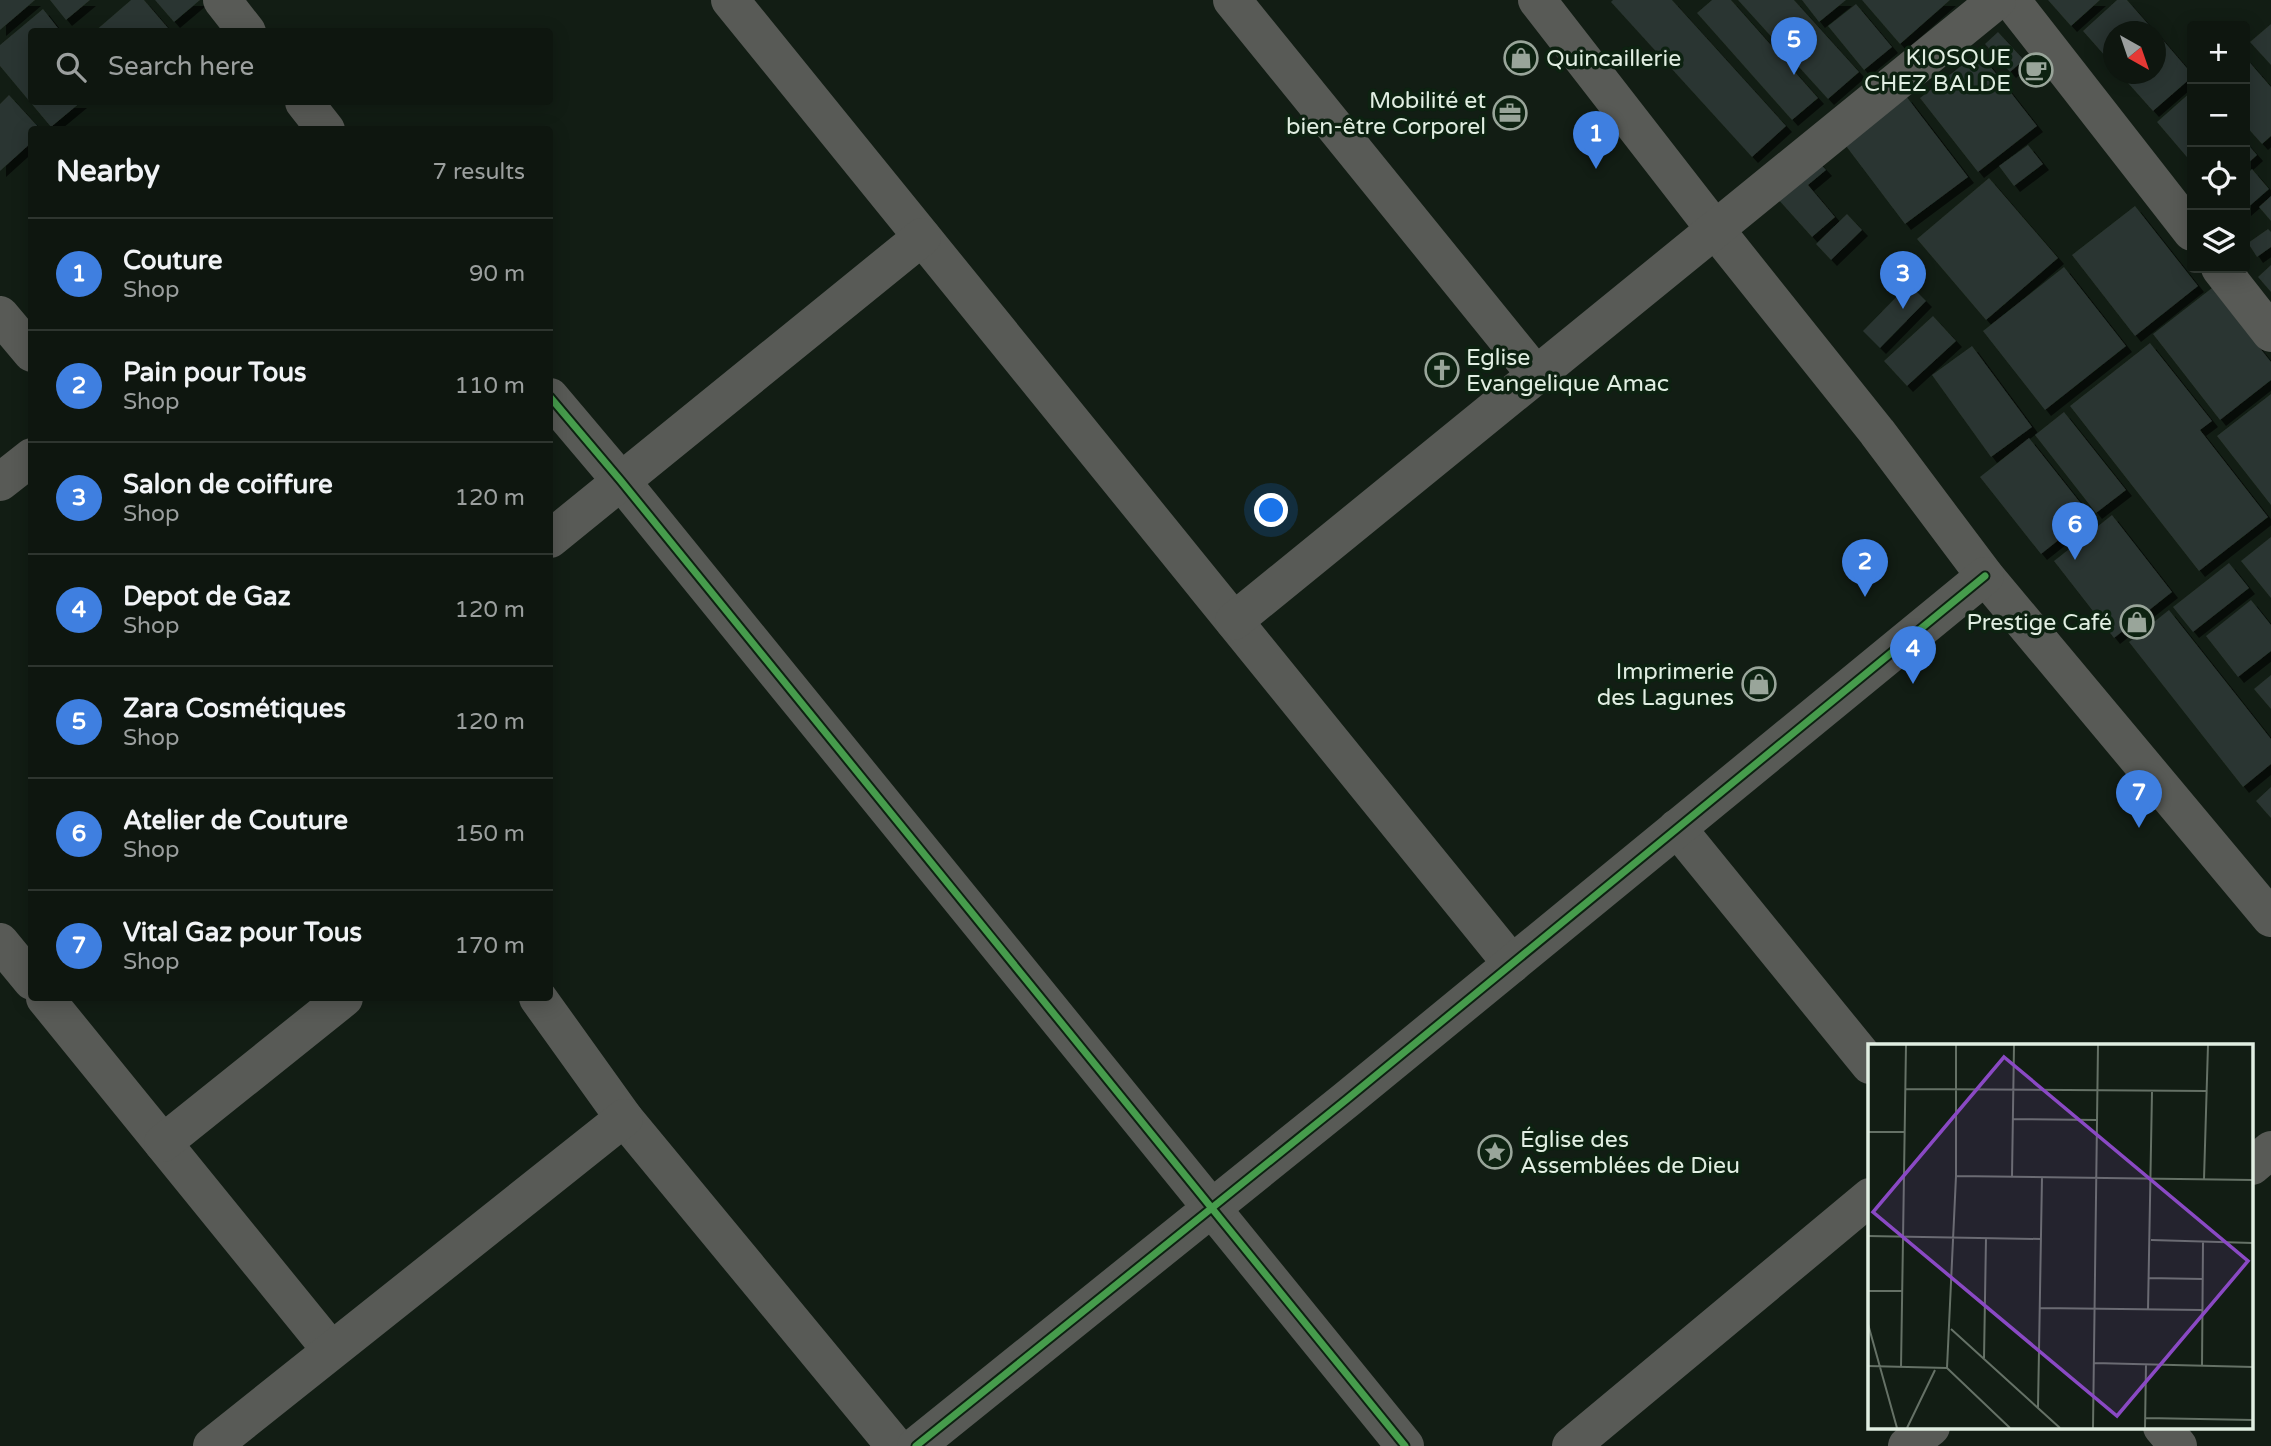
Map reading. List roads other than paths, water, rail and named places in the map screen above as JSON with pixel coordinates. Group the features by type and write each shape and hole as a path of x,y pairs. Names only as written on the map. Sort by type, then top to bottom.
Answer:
{"street":[{"path":"222,0 244,28"},
{"path":"730,0 1512,964"},
{"path":"1232,0 1536,375"},
{"path":"1537,0 1877,432 1985,576 2271,918"},
{"path":"1234,621 1997,0"},
{"path":"2011,0 2187,226"},
{"path":"306,105 323,126"},
{"path":"553,537 922,237"},
{"path":"2224,273 2271,333"},
{"path":"0,315 28,348"},
{"path":"553,401 1405,1446"},
{"path":"0,482 28,460"},
{"path":"916,1446 1512,964 1985,576"},
{"path":"1677,828 1868,1063"},
{"path":"51,1001 331,1350"},
{"path":"163,1143 340,1001"},
{"path":"540,1001 624,1118 895,1446"},
{"path":"212,1446 624,1118"},
{"path":"2254,1164 2271,1150"},
{"path":"1571,1446 1868,1199"},
{"path":"1907,1446 1930,1428"},
{"path":"2163,1428 2178,1446"}],"place":[{"name":"Quincaillerie","path":"1521,58"},
{"name":"KIOSQUE CHEZ BALDE","path":"2036,70"},
{"name":"Zara Cosmétiques","path":"1794,75"},
{"name":"Mobilité et bien-être Corporel","path":"1510,113"},
{"name":"Couture","path":"1596,169"},
{"name":"Salon de coiffure","path":"1903,309"},
{"name":"Eglise Evangelique Amac","path":"1442,370"},
{"name":"Atelier de Couture","path":"2075,560"},
{"name":"Pain pour Tous","path":"1865,597"},
{"name":"Prestige Café","path":"2137,622"},
{"name":"Imprimerie des Lagunes","path":"1759,684"},
{"name":"Depot de Gaz","path":"1913,684"},
{"name":"Vital Gaz pour Tous","path":"2139,828"},
{"name":"Église des Assemblées de Dieu","path":"1495,1152"}]}
